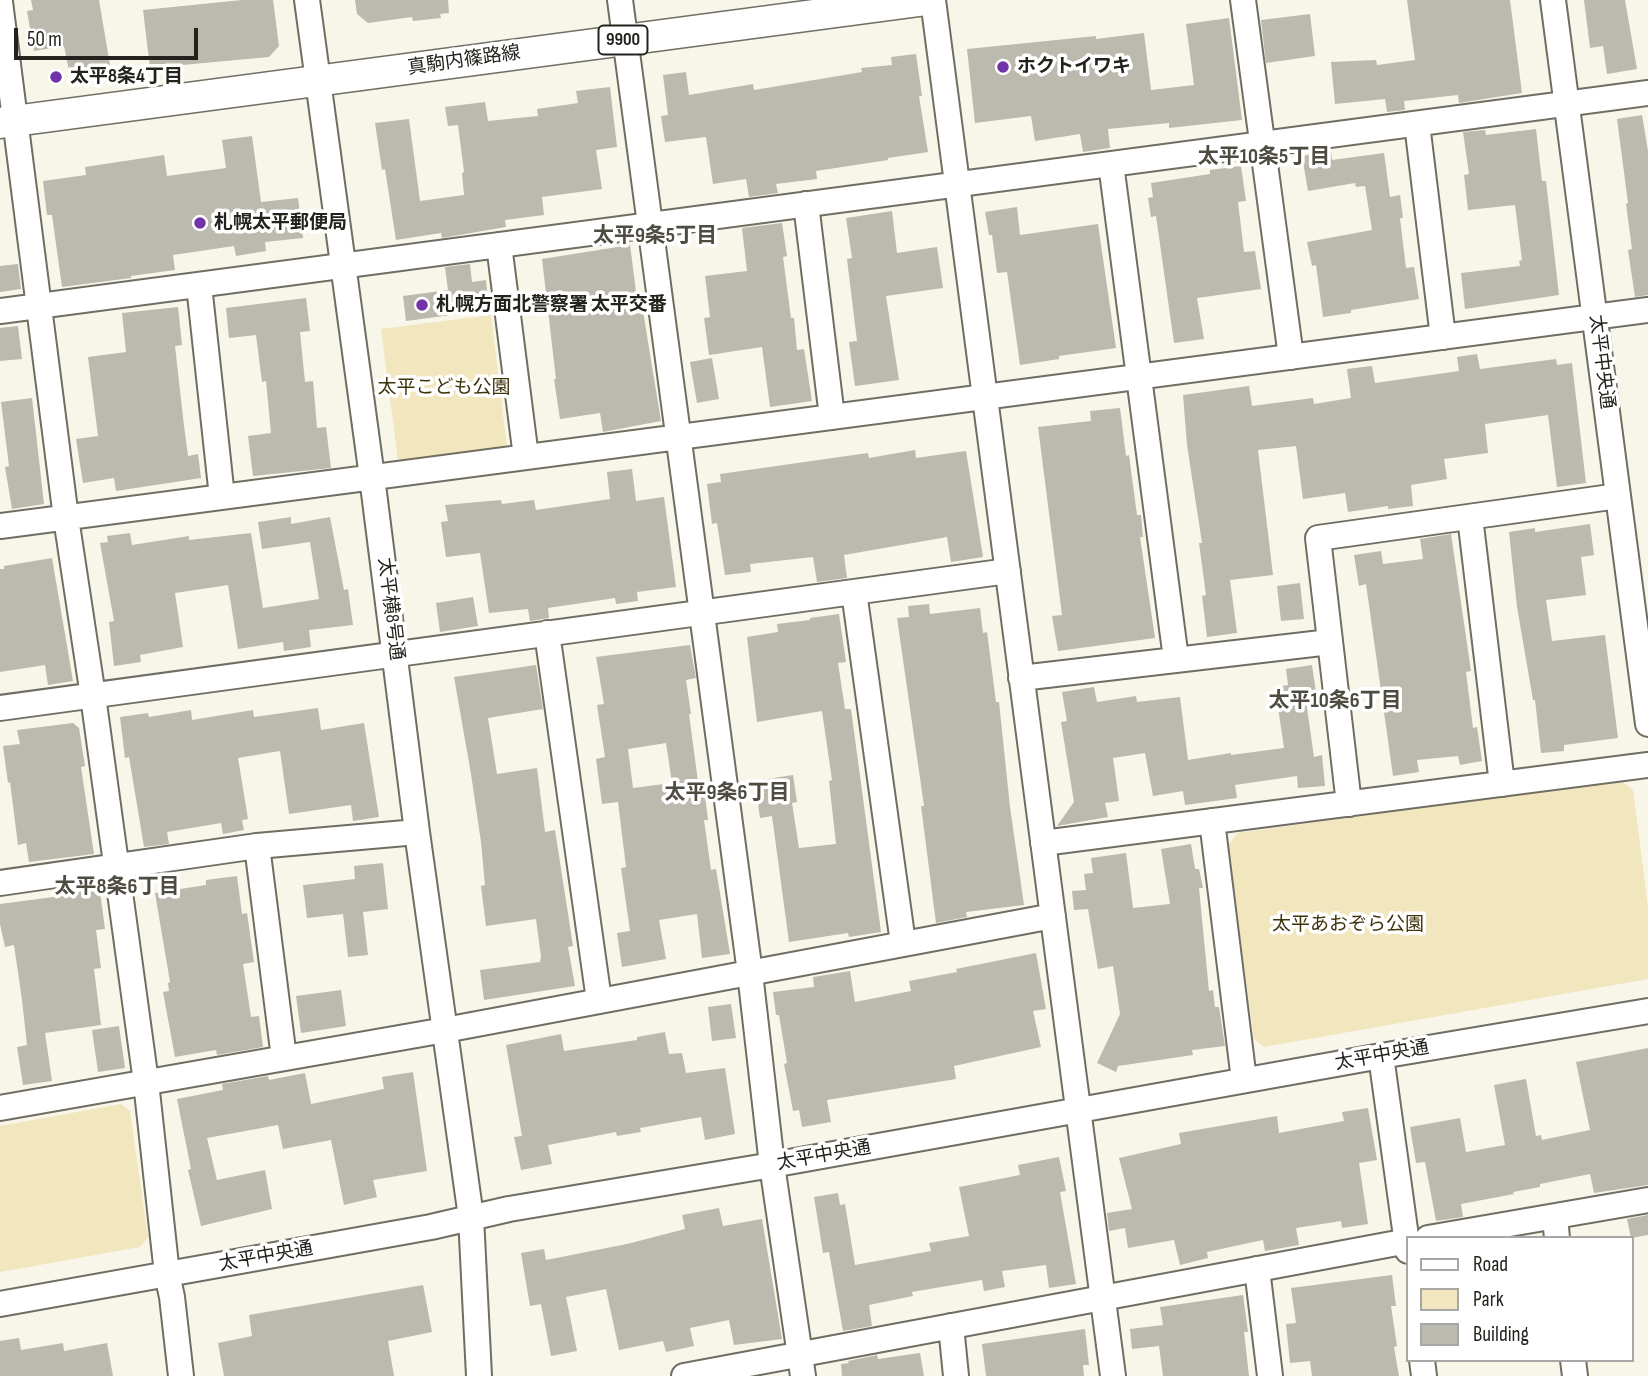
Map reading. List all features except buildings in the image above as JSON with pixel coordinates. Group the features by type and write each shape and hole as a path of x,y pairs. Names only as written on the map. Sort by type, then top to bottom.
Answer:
{"main road":[{"name":"真駒内篠路線","path":"7,122 927,0"}],"street":[{"name":"太平横8号通","path":"307,0 471,1217 480,1376"},
{"path":"620,0 750,973 772,1165 801,1365"},
{"path":"933,0 1113,1376"},
{"path":"1243,0 1291,356"},
{"name":"太平中央通","path":"1553,0 1648,723"},
{"path":"0,2 7,122 40,306 66,517 146,1082 181,1376"},
{"path":"0,311 1648,93"},
{"path":"1417,124 1443,337"},
{"path":"1111,164 1141,376 1176,659"},
{"path":"806,205 832,417"},
{"path":"499,245 526,457"},
{"path":"199,285 222,497"},
{"path":"0,526 1648,310"},
{"path":"1349,803 1318,538 1618,496"},
{"path":"1470,517 1502,784"},
{"path":"0,708 1008,571"},
{"path":"854,592 903,943"},
{"path":"547,633 599,1000"},
{"path":"1021,678 1330,642"},
{"path":"1043,843 1648,765"},
{"path":"1212,821 1244,1080"},
{"path":"0,883 257,846 417,832"},
{"path":"257,846 284,1058"},
{"path":"0,1108 444,1030 1053,916"},
{"name":"太平中央通","path":"0,1304 431,1227 471,1217 1648,1011"},
{"path":"1381,1056 1412,1236"},
{"path":"1476,1236 1556,1227 1648,1200"},
{"path":"684,1376 801,1365 951,1326 1406,1244"},
{"path":"1258,1269 1270,1376"},
{"path":"951,1326 956,1376"}],"green space":[{"name":"太平こども公園","path":"491,315 507,448 398,461 381,329"},
{"name":"太平あおぞら公園","path":"1621,780 1633,790 1648,907 1648,979 1264,1047 1254,1039 1228,845 1238,833"},
{"path":"121,1104 130,1111 148,1237 140,1247 0,1272 0,1126"}],"place":[{"name":"ホクトイワキ","path":"1003,67"},
{"name":"太平8条4丁目","path":"56,77"},
{"name":"札幌太平郵便局","path":"200,223"},
{"name":"札幌方面北警察署 太平交番","path":"422,305"}],"district":[{"name":"太平10条5丁目","path":"1264,158"},
{"name":"太平9条5丁目","path":"655,237"},
{"name":"太平10条6丁目","path":"1335,702"},
{"name":"太平9条6丁目","path":"727,794"},
{"name":"太平8条6丁目","path":"117,888"}]}
